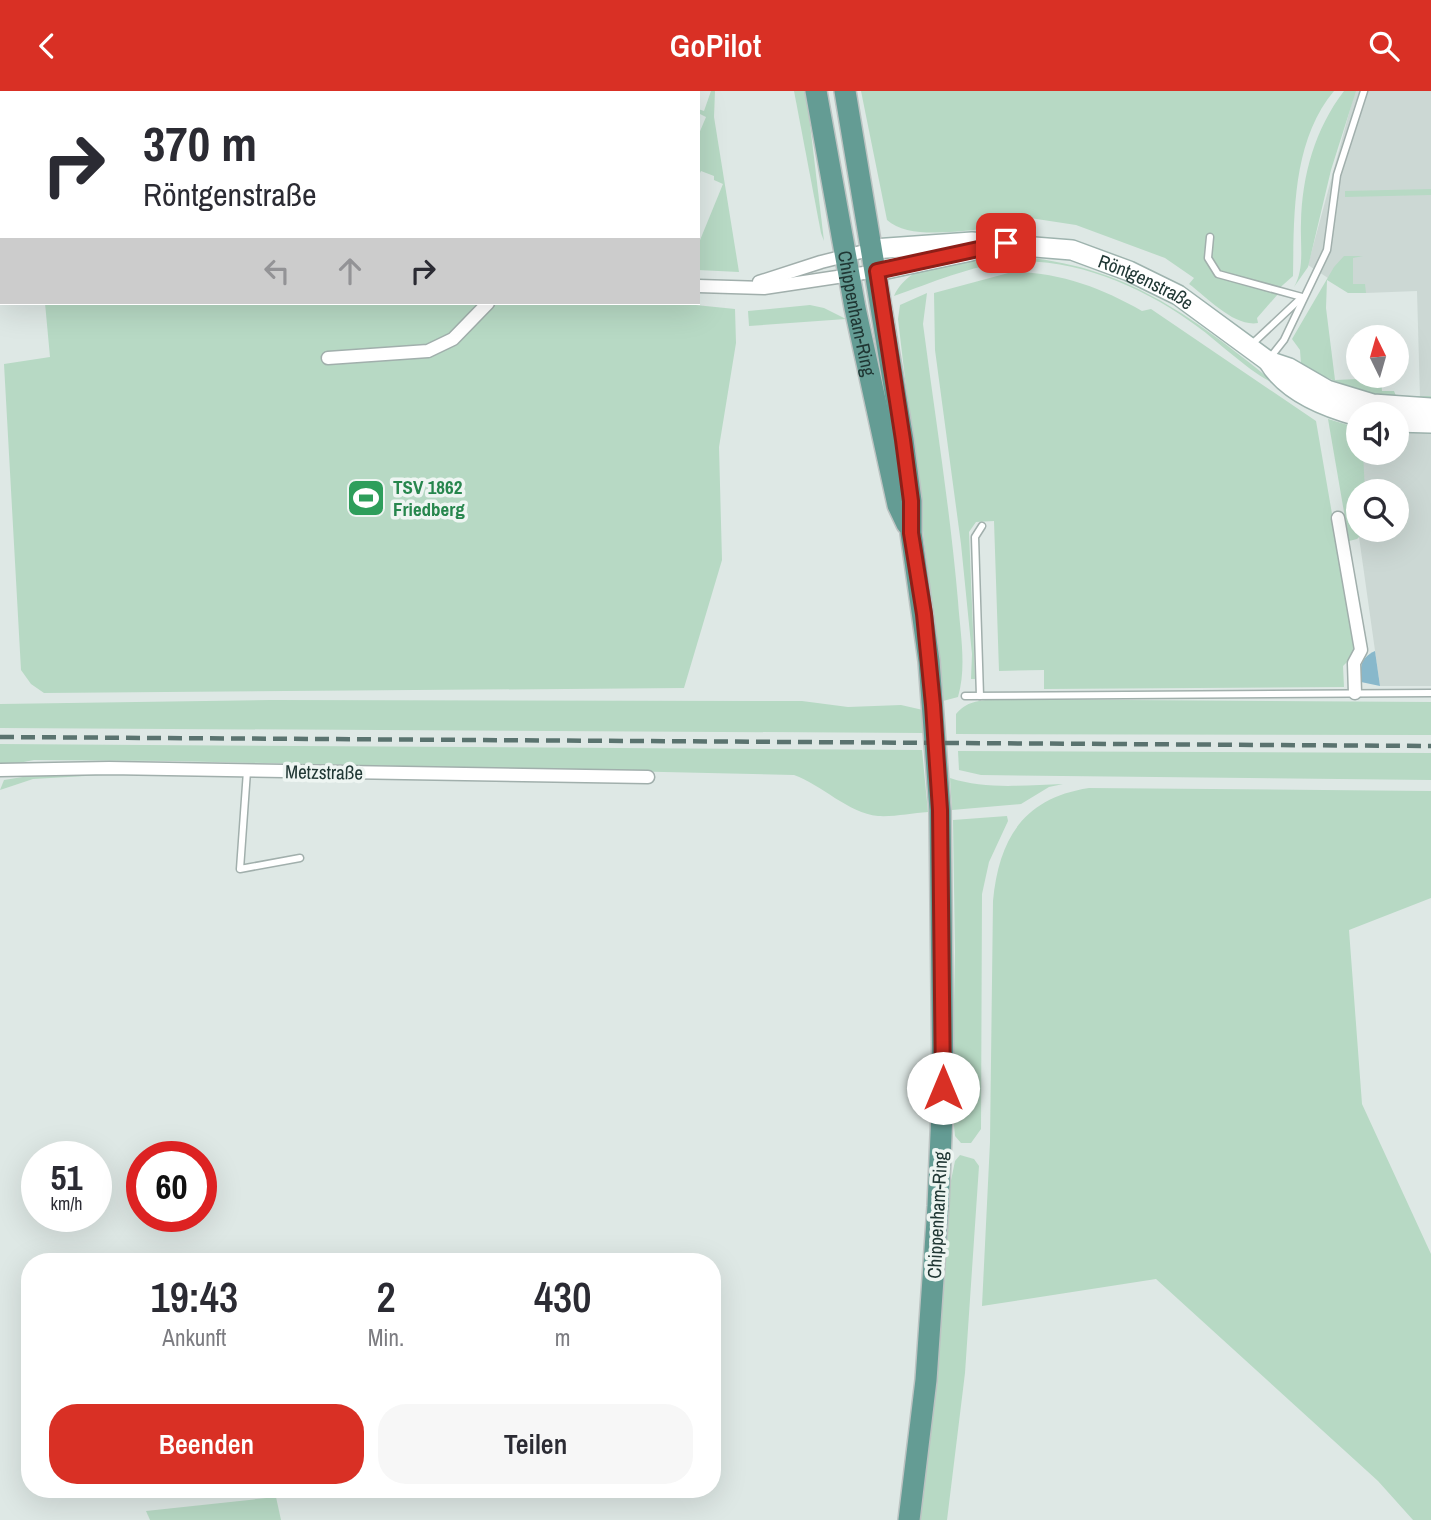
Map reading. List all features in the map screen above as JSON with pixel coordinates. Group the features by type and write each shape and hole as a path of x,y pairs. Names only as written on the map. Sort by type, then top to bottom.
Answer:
{"main road":[{"name":"Chippenham-Ring","path":"816,91 848,265 898,505 911,533"},
{"name":"Chippenham-Ring","path":"845,91 903,440 911,501 911,533 929,661 940,810 943,1088 931,1322 909,1520"}],"street":[{"name":"Röntgenstraße","path":"875,260 1006,243 1072,250 1129,271 1178,295 1268,361 1289,368 1327,390 1354,399 1402,408 1431,408"},
{"path":"742,286 875,260"},
{"path":"700,286 774,287 848,265 875,260"},
{"path":"328,358 428,351 453,339 486,305"},
{"name":"Röntgenstraße","path":"1268,361 1277,377 1299,392 1346,411"},
{"path":"1409,422 1431,422"},
{"path":"1338,518 1362,650 1354,663 1355,693"},
{"name":"Metzstraße","path":"0,770 648,777"}],"lane":[{"path":"1268,361 1284,340 1302,297 1327,250 1337,175 1364,91"},
{"path":"1210,237 1208,258 1218,274 1302,297"},
{"path":"1249,347 1302,297"},
{"path":"980,696 975,537 982,526"},
{"path":"965,697 1431,693"},
{"path":"247,771 240,869 300,858"}],"shaded area":[{"path":"1355,91 1431,91 1431,398 1420,398 1417,291 1366,293 1328,278 1308,265"},
{"path":"1409,432 1431,433 1431,686 1380,686 1360,542 1409,542 1409,479 1358,479 1358,465 1409,465"}],"green space":[{"path":"711,91 715,91 714,117 739,272 700,270 700,240 723,184 714,180 714,176 701,171 700,173 700,131 706,117 700,114 700,110 704,111"},
{"path":"794,91 806,91 824,241 821,233"},
{"path":"861,91 1334,91 1320,111 1303,155 1295,204 1293,276 1275,292 1278,294 1257,318 1258,323 1249,323 1240,321 1213,304 1189,284 1194,278 1165,258 1076,225 1017,216 1016,227 930,232 913,231 887,220"},
{"path":"1344,91 1356,91 1331,170 1308,267 1294,287 1301,264 1302,205 1307,170 1325,121"},
{"path":"1431,189 1431,195 1345,197 1345,191"},
{"path":"1000,256 1042,259 1080,267 1115,279 1148,294 1180,312 1275,383 1259,375 1198,327 1157,300 1134,288 1086,270 1036,262 996,264 952,275 894,296 913,274 926,268 955,260"},
{"path":"1344,256 1363,256 1353,258 1353,284 1365,284 1366,293 1348,293 1327,280 1326,308 1335,380 1346,380 1346,385 1334,381 1301,364 1300,350 1292,339 1334,267"},
{"path":"1012,272 1063,278 1111,295 1142,311 1151,309 1316,421 1356,653 1343,666 1344,687 1044,689 1044,670 999,671 994,521 976,522 969,532 975,679 971,679 972,654 961,544 935,350 934,293"},
{"path":"927,293 923,324 951,531 962,649 958,697 943,701 898,319 900,305"},
{"name":"TSV 1862 Friedberg","path":"45,305 696,305 735,309 736,343 719,447 722,560 684,688 44,693 31,684 21,670 4,364 50,357"},
{"path":"810,305 824,308 846,319 749,326 748,311"},
{"path":"1357,389 1394,391 1396,396 1431,396 1431,400 1395,397"},
{"path":"1328,419 1346,424 1346,465 1364,465 1364,479 1346,479 1346,524"},
{"path":"994,699 1431,702 1431,735 956,734 956,714 964,706"},
{"path":"270,700 802,701 848,707 901,705 923,710 925,733 0,728 0,704"},
{"path":"0,744 922,750 928,812 884,816 867,814 794,775 172,761 34,760 3,766 0,764"},
{"path":"958,751 1431,753 1431,780 981,775 959,770"},
{"path":"41,774 103,775 33,779 0,790 4,780"},
{"path":"950,778 992,785 1063,784 1049,787 1021,804 952,810"},
{"path":"1089,788 1431,791 1431,898 1349,930 1362,1104 1431,1254 1431,1520 1413,1520 1378,1481 1156,1279 982,1306 990,1142 993,901 996,879 1009,841 1018,825 1031,812 1066,793"},
{"path":"1007,816 1008,821 989,862 982,894 981,1129 971,1143 961,1143 955,1136 952,1106 955,952 953,820"},
{"path":"960,1155 974,1159 979,1166 965,1373 947,1520 919,1520 933,1413 948,1195 955,1161"},
{"path":"276,1498 281,1520 150,1520 146,1511"}],"water":[{"path":"1375,651 1380,686 1361,682 1362,663"}],"railway":[{"path":"0,737 1431,746"}],"place":[{"name":"TSV 1862 Friedberg","path":"366,498"}],"route":[{"path":"943,1088 940,810 933,705 924,614 911,533 911,501 877,271 1006,243"}]}
